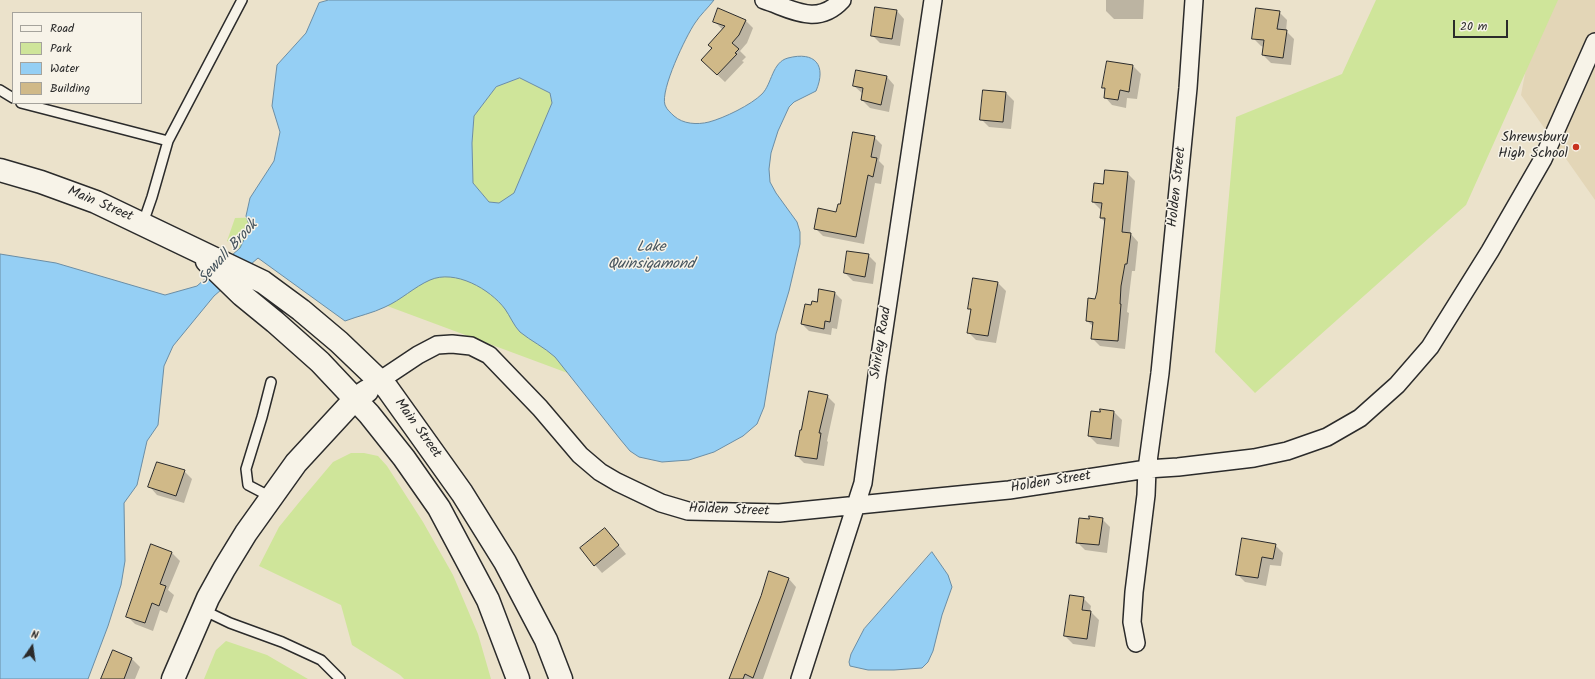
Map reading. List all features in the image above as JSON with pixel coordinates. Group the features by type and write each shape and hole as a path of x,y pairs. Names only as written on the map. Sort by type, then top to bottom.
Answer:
{"main road":[{"name":"Main Street","path":"0,170 65,190 96,202 143,223 263,282 301,310 338,342 387,388 462,493 505,562 546,640 561,679"},
{"name":"Main Street","path":"196,250 242,295 299,342 355,399 404,458 439,508 488,600 518,679"},
{"path":"173,679 203,610 224,569 271,497 296,463 355,399 380,382"}],"street":[{"path":"764,0 802,14 819,15 834,9 842,0"},
{"name":"Shirley Road","path":"800,679 863,483 878,369 933,0"},
{"name":"Holden Street","path":"1136,643 1132,622 1146,495 1147,469 1160,373 1188,88 1194,0"},
{"path":"1147,469 1254,458 1286,451 1327,437 1360,418 1397,385 1430,347 1536,172 1595,42"},
{"name":"Holden Street","path":"380,382 418,355 437,345 452,344 471,346 489,355 540,408 580,455 600,472 617,482 661,503 688,511 779,513 856,504 1009,490 1147,469"}],"lane":[{"path":"143,223 168,141 242,0"},
{"path":"0,90 12,97"},
{"path":"25,104 168,141"},
{"path":"270,382 262,418 246,469 248,485 271,497"},
{"path":"203,610 230,623 282,642 321,660 340,679"}],"shaded area":[{"name":"Shrewsbury High School","path":"1539,0 1595,0 1595,200 1521,95"}],"green space":[{"path":"1376,0 1558,0 1466,205 1255,393 1215,352 1236,117 1342,74"},
{"path":"520,78 550,93 552,103 514,194 499,203 489,202 473,183 472,143 474,116 496,87"},
{"path":"274,217 474,270 608,388 258,258 227,241 235,218"},
{"path":"351,453 364,453 378,456 387,466 423,522 453,575 478,634 491,679 404,679 352,645 341,605 259,566 279,527 333,462"},
{"path":"226,641 267,655 308,679 204,679 216,650"}],"water":[{"name":"Lake Quinsigamond","path":"329,0 714,0 699,17 680,51 670,76 664,98 665,105 674,116 682,121 695,124 715,120 737,111 757,98 765,90 775,69 783,60 797,56 812,59 816,62 819,67 820,74 816,91 794,102 789,107 778,131 771,153 769,169 770,182 797,222 800,232 800,244 789,291 776,334 764,407 757,424 743,436 714,452 689,460 662,462 639,457 630,451 555,357 520,332 505,309 490,294 481,288 461,279 440,277 418,286 397,301 385,307 345,321 258,258 214,296 173,346 164,366 158,425 147,441 137,485 124,503 125,561 121,585 108,626 88,679 0,679 0,254 56,263 165,295 197,286 240,248 250,227 246,216 250,198 274,161 280,132 272,106 277,65 306,33 319,3","holes":["520,78 550,93 552,103 514,193 499,203 489,202 473,183 472,143 474,116 496,87"]},
{"path":"932,552 948,575 952,587 942,615 933,651 928,662 922,668 894,670 868,670 850,666 849,662 851,654 864,629"}],"building":[{"path":"875,7 897,10 892,39 871,36"},
{"path":"718,8 746,20 739,35 732,43 739,49 735,53 737,54 717,75 701,60 712,48 708,45 725,26 713,22"},
{"path":"1256,8 1280,11 1277,29 1287,30 1283,58 1262,55 1264,40 1252,39"},
{"path":"1107,61 1133,65 1129,92 1120,90 1118,100 1104,98 1105,88 1102,88"},
{"path":"856,70 887,76 881,105 861,100 863,88 853,86"},
{"path":"983,90 1006,92 1003,122 980,120"},
{"path":"853,132 875,136 871,157 877,158 873,177 868,175 856,237 814,229 818,208 836,212 838,204 840,204"},
{"path":"1105,170 1128,172 1122,232 1131,233 1127,264 1125,264 1121,286 1118,341 1091,339 1093,322 1086,321 1088,298 1095,299 1097,292 1105,218 1100,218 1102,203 1092,202 1094,183 1103,184"},
{"path":"847,251 869,254 865,277 844,273"},
{"path":"973,278 998,282 988,336 967,333 971,309 968,309"},
{"path":"819,289 835,292 830,322 825,321 824,329 801,324 805,304 811,305 812,301 817,302"},
{"path":"809,391 828,395 819,433 821,433 817,459 795,456"},
{"path":"1100,409 1114,411 1111,439 1088,436 1091,411 1100,412"},
{"path":"157,462 185,470 176,496 148,487"},
{"path":"1089,516 1103,518 1099,545 1076,543 1079,518 1089,519"},
{"path":"605,528 619,545 594,566 580,548"},
{"path":"1242,538 1276,544 1273,559 1262,557 1258,578 1236,575"},
{"path":"151,544 172,552 160,584 166,586 159,606 152,603 145,623 126,617"},
{"path":"769,571 789,578 753,678 745,674 743,679 729,679 761,596"},
{"path":"1070,595 1084,597 1082,610 1091,611 1087,639 1064,636"},
{"path":"113,650 132,658 124,679 101,679"}],"place":[{"name":"Shrewsbury High School","path":"1576,147"}],"water label":[{"name":"Sewall Brook","path":"229,253"}]}
